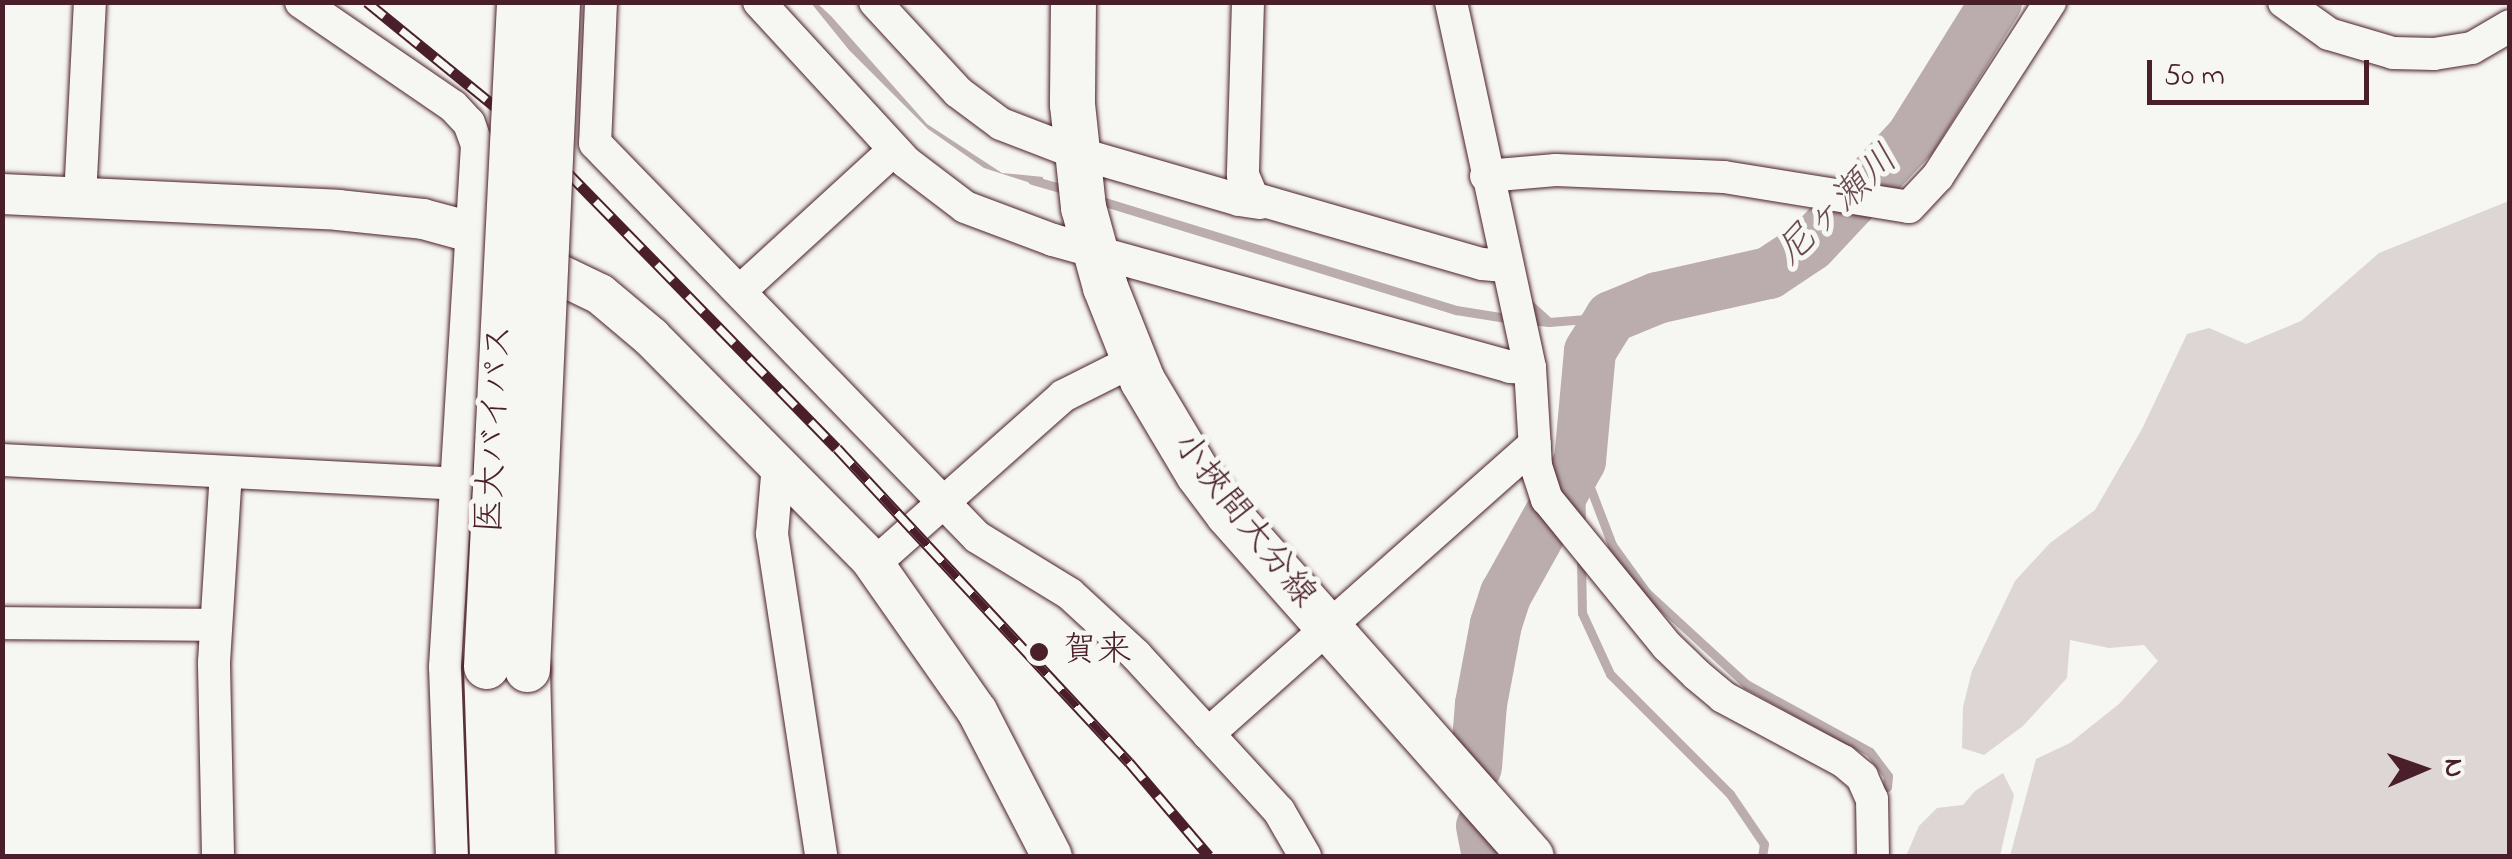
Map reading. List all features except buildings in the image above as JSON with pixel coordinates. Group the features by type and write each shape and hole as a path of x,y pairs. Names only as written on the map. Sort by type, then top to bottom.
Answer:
{"main road":[{"name":"医大バイパス","path":"520,2 506,668 532,856"},
{"name":"医大バイパス","path":"492,856 556,2"},
{"name":"小挾間大分線","path":"1073,2 1078,180 1093,252 1133,361 1198,474 1531,856"}],"street":[{"path":"80,198 90,2"},
{"path":"301,2 363,41 469,123 477,145 445,667 452,856"},
{"path":"601,2 596,142 990,548 1081,603 1279,811 1305,856"},
{"path":"759,2 894,150 965,206 1093,252 1510,366 1527,354"},
{"path":"875,2 972,105 1020,133 1078,180 1261,202 1482,264 1506,266"},
{"path":"1248,2 1243,176 1247,191 1261,202"},
{"path":"1450,2 1527,354 1535,444 1546,498 1666,646 1723,697 1842,761 1862,777 1872,799 1873,856"},
{"path":"1486,176 1556,170 1683,174 1910,207 1938,176 2050,2"},
{"path":"2284,2 2328,34 2393,53 2434,54 2472,48 2510,26"},
{"path":"740,291 894,150"},
{"path":"2,194 390,214 471,232 576,280 618,308 874,564 976,711 1052,856"},
{"path":"874,564 1062,396 1133,361"},
{"path":"1208,734 1535,444"},
{"path":"2,460 455,484"},
{"path":"778,464 772,534 821,856"},
{"path":"218,856 215,626 226,472"},
{"path":"2,623 215,626"}],"shaded area":[{"path":"811,3 817,3 831,16 927,124 1002,173 1043,177 1043,187 984,168 928,129 849,50"},
{"path":"2509,201 2509,856 2010,856 2036,759 2070,743 2119,704 2158,661 2144,645 2109,648 2070,640 2067,678 2023,726 1984,755 1962,748 1963,707 1972,671 2015,581 2050,543 2095,510 2142,429 2187,334 2209,328 2246,344 2301,321 2379,253"},
{"path":"2003,773 2014,795 2000,856 1906,856 1919,826 1937,808 1963,805 1975,791"}],"waterway":[{"name":"尼ヶ瀬川","path":"1476,767 1481,704 1496,624 1506,594 1580,461 1590,351 1611,317 1657,298 1769,273 1811,245 1912,137 1996,2"},
{"path":"1032,180 1066,190"},
{"path":"1095,199 1456,310 1512,319"},
{"path":"1529,304 1549,322 1611,317"},
{"path":"1527,320 1549,322"},
{"path":"1580,461 1612,545 1646,592 1746,684 1870,752 1888,776 1887,787"},
{"path":"1580,468 1581,523"},
{"path":"1581,558 1582,613 1610,674 1730,794 1764,844 1762,856"},
{"name":"尼ヶ瀬川","path":"1482,826 1488,856"}],"railway":[{"path":"367,2 534,138 837,448 1129,762 1209,856"}],"place":[{"name":"賀来","path":"1039,652"}]}
